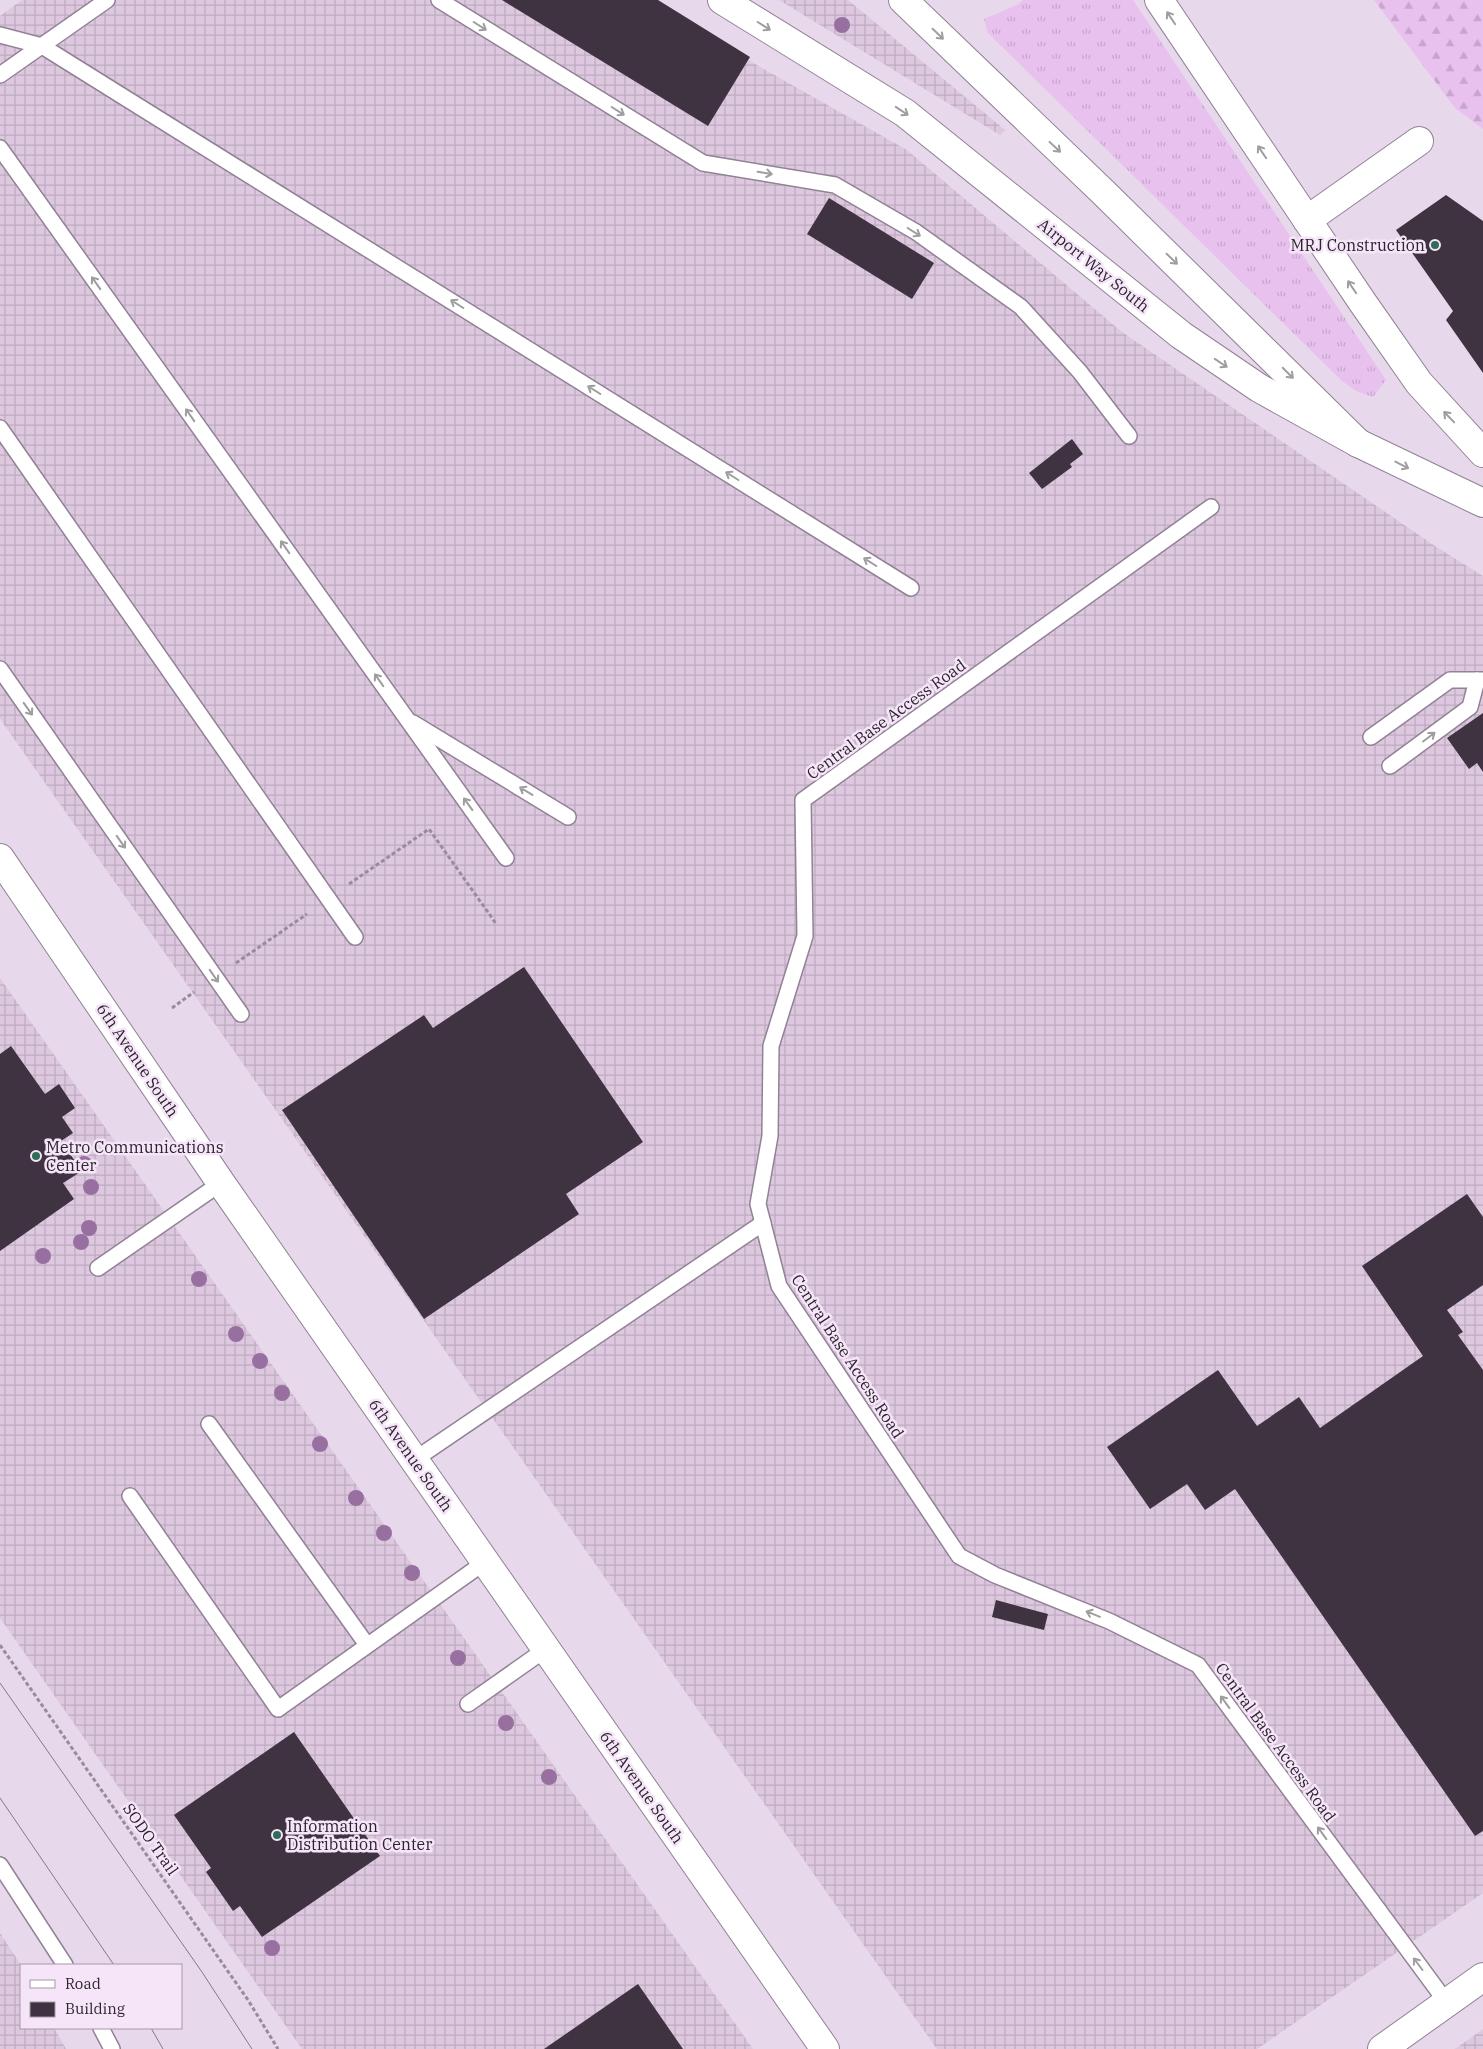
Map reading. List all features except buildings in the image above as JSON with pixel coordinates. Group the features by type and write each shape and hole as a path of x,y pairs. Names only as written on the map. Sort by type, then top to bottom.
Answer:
{"main road":[{"name":"Airport Way South","path":"722,0 905,113 1181,335 1259,388 1358,443 1483,503"},
{"path":"903,0 1103,192 1358,443"},
{"path":"1159,0 1307,220 1420,383 1483,452"},
{"path":"1307,220 1419,141"},
{"name":"6th Avenue South","path":"1,861 221,1183 825,2049"},
{"path":"1382,2049 1483,1978"}],"lane":[{"path":"0,75 107,0"},
{"path":"439,0 703,163 835,185 916,232 1021,307 1080,372 1129,436"},
{"path":"0,35 42,46 912,588"},
{"path":"0,148 506,858"},
{"path":"0,428 355,937"},
{"name":"Central Base Access Road","path":"1211,507 803,800 805,936 771,1046 770,1136 758,1204 779,1286 959,1556 995,1575 1109,1621 1198,1665 1447,2003"},
{"path":"0,669 241,1014"},
{"path":"1371,737 1450,680 1480,680 1470,707 1390,766"},
{"path":"407,720 568,817"},
{"path":"98,1268 221,1183"},
{"path":"414,1460 763,1223"},
{"path":"209,1424 367,1645"},
{"path":"130,1496 278,1709 485,1562"},
{"path":"468,1704 546,1649"},
{"path":"0,1865 64,1964"},
{"path":"102,2029 112,2049"}],"path":[{"name":"SODO Trail","path":"0,1645 248,2000 278,2049"}],"shaded area":[{"path":"22,0 642,0 907,150 1122,332 1435,546 1483,576 1483,1893 1257,2049 937,2049 0,719 0,16"},
{"path":"779,0 848,0 1005,130 1000,135"},
{"path":"0,978 753,2049 302,2049 0,1618"},
{"path":"0,1933 20,1964 20,2029 55,2029 66,2049 0,2049"},
{"path":"1483,2029 1483,2049 1455,2049"}],"green space":[{"path":"1023,0 1133,0 1386,380 1373,397 1356,391 1342,381 988,33 984,19 1017,5"},
{"path":"1374,0 1483,0 1483,129 1455,108"}],"tram line":[{"path":"0,1683 202,1972 252,2049"},
{"path":"0,1798 113,1964"},
{"path":"152,2029 163,2049"}],"place":[{"name":"MRJ Construction","path":"1435,245"},
{"name":"Metro Communications Center","path":"36,1156"},
{"name":"Information Distribution Center","path":"277,1835"}]}
